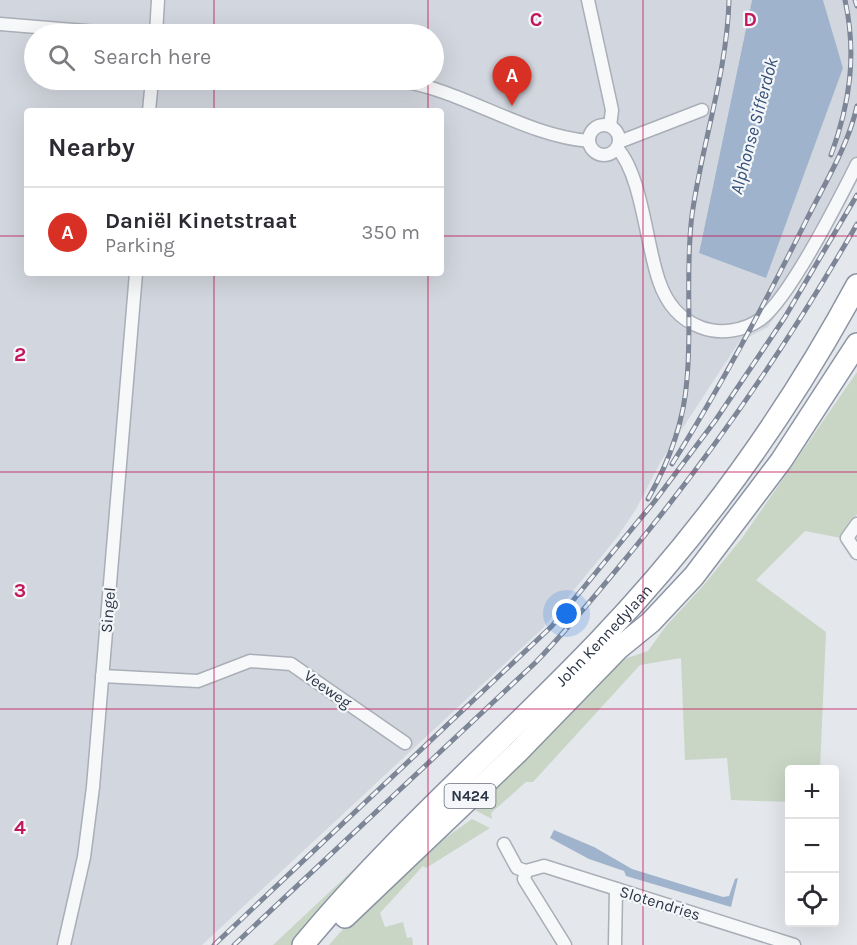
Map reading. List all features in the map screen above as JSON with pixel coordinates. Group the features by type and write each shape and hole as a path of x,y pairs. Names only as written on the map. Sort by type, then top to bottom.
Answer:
{"highway":[{"name":"John Kennedylaan","path":"303,945 386,851 602,638 669,560 778,416 834,327 857,285"},
{"name":"John Kennedylaan","path":"321,945 356,905 518,752 619,648 651,622 694,576 781,460 857,344"}],"street":[{"path":"157,24 158,0"},
{"path":"588,0 612,110 610,126"},
{"path":"0,24 24,26"},
{"path":"149,108 151,90"},
{"path":"439,90 561,135 589,141"},
{"path":"702,110 618,145 610,153 601,155 592,150 589,141 595,127 610,126 617,133 618,145 632,175 664,294 682,317 698,326 719,331 748,326 775,305 857,164"},
{"name":"Singel","path":"64,945 84,858 102,676 136,276"},
{"path":"857,524 847,538 857,553"},
{"name":"Veeweg","path":"102,676 198,681 250,662 291,664 405,743"},
{"path":"504,844 517,868 526,871 524,879 565,945"},
{"name":"Slotendries","path":"526,871 544,866 794,945"},
{"path":"615,945 616,889"}],"shaded area":[{"path":"0,0 752,0 699,252 843,68 823,0 857,0 857,180 810,263 768,327 739,342 661,461 636,509 618,536 542,629 202,945 0,945"}],"green space":[{"path":"857,372 857,514 841,538 805,531 756,580 826,632 820,765 785,765 785,802 731,800 727,758 685,760 681,658 640,665 533,782 526,782 491,813 492,819 475,810 468,811 620,656 624,659 648,651 666,626 703,586 742,538"},
{"path":"418,809 295,945 273,945"},
{"path":"472,819 490,828 426,868 423,866 380,913 385,927 403,922 407,938 412,937 413,945 329,945 361,909 430,849"}],"water":[{"name":"Alphonse Sifferdok","path":"752,0 823,0 843,68 766,278 699,253"},
{"path":"554,830 594,847 632,869 723,897 729,896 735,879 738,878 731,907 626,876 624,871 589,859 550,838"}],"railway":[{"path":"648,499 663,471 683,411 688,358 689,256 692,215 724,54 729,0"},
{"path":"831,155 843,117 850,79 851,40 845,0"},
{"path":"855,0 857,6"},
{"path":"672,464 726,374 775,282 842,150 857,106"},
{"path":"214,945 552,626 654,502 715,421 785,317 857,195"},
{"path":"234,945 535,663 574,620 667,508 753,390 807,308 857,224"}],"place":[{"name":"Daniël Kinetstraat","path":"512,106"}]}
